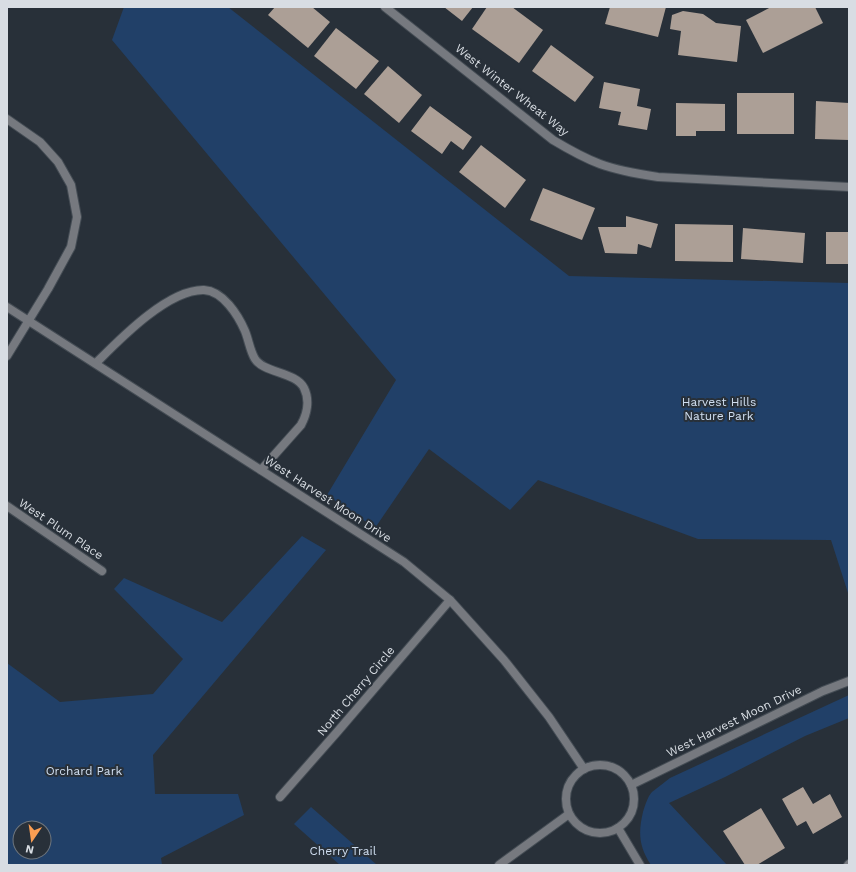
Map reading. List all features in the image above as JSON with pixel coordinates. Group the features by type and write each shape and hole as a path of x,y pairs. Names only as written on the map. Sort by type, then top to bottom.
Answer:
{"street":[{"name":"West Winter Wheat Way","path":"385,7 553,140 600,164 629,173 658,177 849,187"},
{"path":"7,119 40,142 58,162 71,185 77,217 71,247 7,356"},
{"path":"96,363 129,330 151,313 173,299 195,291 212,291 225,300 236,315 245,331 250,350 256,361 271,370 288,375 301,383 305,389 307,400 306,414 301,425 261,470"},
{"name":"West Harvest Moon Drive","path":"7,307 404,562 450,600 504,660 549,717 584,769"},
{"name":"West Plum Place","path":"7,506 102,571"},
{"name":"North Cherry Circle","path":"280,797 450,600"},
{"name":"West Harvest Moon Drive","path":"631,785 823,691 849,681"},
{"path":"595,765 611,767 625,776 631,785 634,794 632,809 626,822 618,828 608,832 596,833 585,830 576,823 569,814 566,804 566,793 569,783 584,769 595,765"},
{"path":"498,865 569,814"},
{"path":"618,828 640,865"}],"green space":[{"name":"Harvest Hills Nature Park","path":"124,7 228,7 569,276 849,283 849,596 831,540 698,539 538,480 510,510 429,449 375,528 327,495 396,380 112,40"},
{"name":"Orchard Park","path":"302,536 326,550 153,755 155,794 238,794 244,815 161,858 162,865 7,865 7,663 60,702 153,694 183,659 114,589 124,578 222,622"},
{"path":"849,695 849,718 805,736 725,777 669,803 727,865 651,865 642,846 640,827 643,812 652,792 670,778"},
{"name":"Cherry Trail","path":"311,807 377,865 340,865 294,824"}],"building":[{"path":"275,7 312,7 330,22 308,48 268,15"},
{"path":"444,7 473,7 462,21"},
{"path":"487,7 512,7 543,30 519,63 472,29"},
{"path":"610,7 666,7 658,37 605,24"},
{"path":"771,7 815,7 823,23 763,53 746,20"},
{"path":"683,11 703,14 716,23 741,26 737,62 678,55 681,31 670,29 672,15"},
{"path":"336,28 379,61 356,89 314,56"},
{"path":"551,45 594,77 575,102 532,71"},
{"path":"388,66 422,95 399,123 364,94"},
{"path":"604,82 640,89 637,106 651,109 647,130 618,125 621,112 599,108"},
{"path":"737,93 794,93 794,134 737,134"},
{"path":"816,101 849,103 849,140 815,139"},
{"path":"676,103 725,104 725,131 696,131 696,136 676,136"},
{"path":"430,106 472,137 463,150 451,141 442,154 411,131"},
{"path":"481,145 526,180 505,208 459,172"},
{"path":"543,188 595,208 582,240 530,220"},
{"path":"626,216 658,224 651,248 638,244 637,254 605,253 598,227 626,227"},
{"path":"675,224 733,225 733,262 675,261"},
{"path":"743,228 805,233 803,263 741,259"},
{"path":"826,232 849,232 849,264 826,264"},
{"path":"803,787 813,804 830,794 842,817 813,834 806,821 797,826 782,799"},
{"path":"761,808 785,848 757,865 745,865 723,831"}]}
